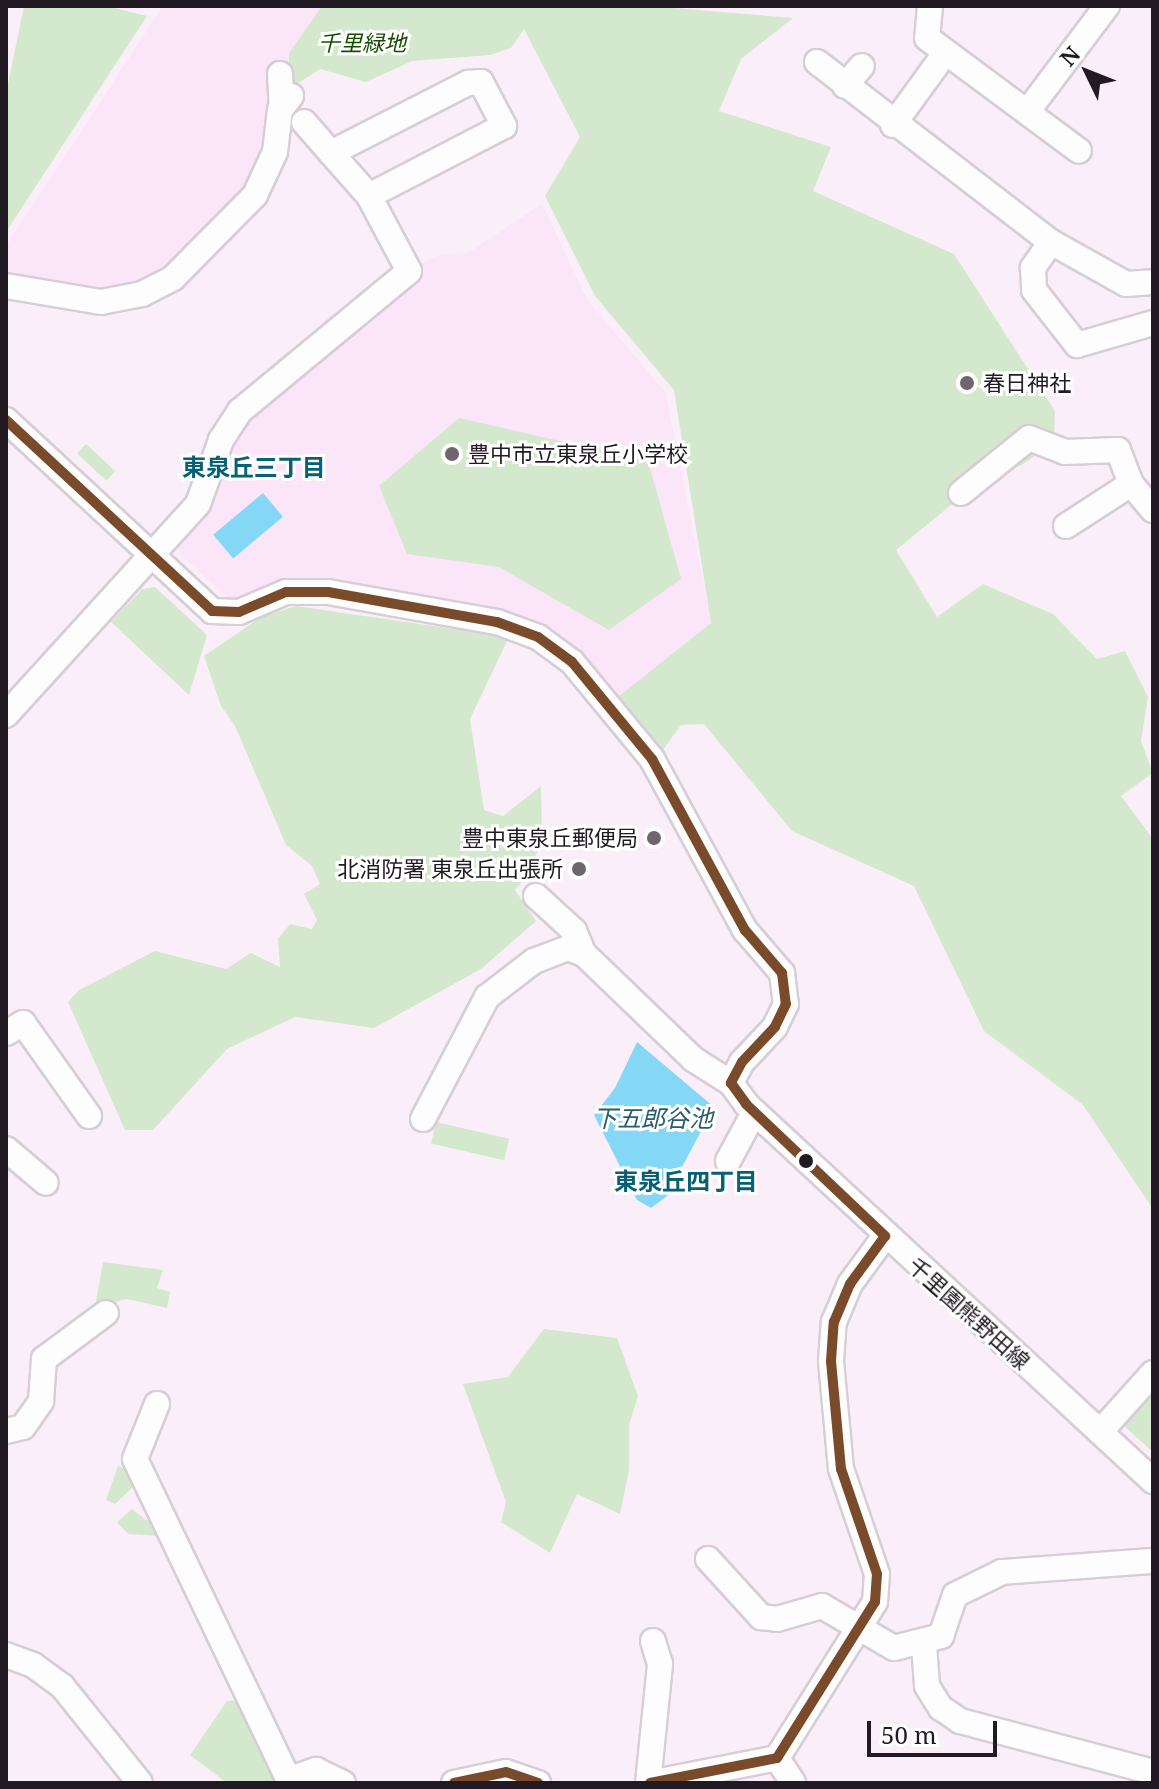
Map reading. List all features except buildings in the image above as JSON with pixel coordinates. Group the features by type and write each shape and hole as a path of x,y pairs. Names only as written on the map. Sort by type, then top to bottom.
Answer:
{"street":[{"path":"930,6 927,38 1079,151"},
{"path":"1027,112 1107,6"},
{"path":"893,125 946,52"},
{"path":"817,62 893,125 1051,242 1126,284 1153,282"},
{"path":"845,86 862,66"},
{"path":"6,715 203,496 221,440 240,411 409,271 369,196 291,107 280,74"},
{"path":"331,153 476,74 504,126 369,196"},
{"path":"6,286 101,302 142,294 173,278 255,195 291,107"},
{"path":"1051,242 1033,268 1034,290 1077,345 1153,323"},
{"path":"6,420 151,556 221,614 286,592 328,592 497,622 538,637 572,662 652,759 745,930 782,973 786,1004 775,1027 742,1062 731,1083 693,1059 584,954 574,931 536,896"},
{"path":"961,493 1029,438 1057,459 1118,450 1131,484 1153,510"},
{"path":"1066,526 1131,484"},
{"path":"423,1119 487,997 534,961 568,948 584,954"},
{"path":"6,1033 23,1023 89,1116"},
{"name":"千里園熊野田線","path":"731,1083 754,1113 1153,1481"},
{"path":"728,1161 754,1113"},
{"path":"6,1149 46,1183"},
{"path":"653,1641 660,1664 649,1783 698,1777 777,1758 863,1628 875,1602 877,1574 841,1469 831,1361 834,1322 845,1297 885,1236"},
{"path":"6,1431 23,1427 41,1401 44,1359 106,1313"},
{"path":"1100,1432 1153,1373"},
{"path":"157,1404 135,1459 289,1781 316,1770 343,1783"},
{"path":"708,1559 761,1617 777,1619 822,1606 894,1648 924,1644 941,1636 955,1595 1002,1572 1153,1561"},
{"path":"924,1644 927,1686 941,1708 960,1721 1153,1772"},
{"path":"6,1655 33,1665 62,1686 140,1783"},
{"path":"777,1758 793,1783"},
{"path":"454,1783 506,1772 538,1783"}],"shaded area":[{"path":"163,6 322,6 289,53 288,74 273,92 260,171 176,266 118,292 6,279 6,246"},
{"name":"豊中市立東泉丘小学校","path":"542,204 588,301 666,393 711,623 618,697 570,643 544,626 501,609 313,578 283,580 229,599 181,555 176,541 237,429 415,267 439,255 468,253"}],"green space":[{"path":"24,6 107,6 147,16 6,232 6,94"},
{"name":"千里緑地","path":"322,6 651,6 793,18 741,59 719,111 831,147 813,191 954,254 1055,411 1054,443 1020,466 1004,462 896,550 937,617 983,584 1053,614 1097,659 1125,651 1148,697 1141,741 1153,773 1121,796 1153,839 1153,1209 1083,1105 984,1031 914,886 792,831 704,724 681,725 662,751 618,697 711,623 674,390 595,296 545,196 580,137 524,29 511,48 490,55 412,61 366,82 320,69 289,89 289,53"},
{"path":"459,418 648,461 681,579 609,630 499,567 407,554 379,486"},
{"path":"86,444 115,471 106,481 77,454"},
{"path":"155,587 207,635 189,695 111,622 142,589"},
{"path":"296,606 509,637 470,719 484,810 503,816 541,786 542,834 532,870 515,890 536,921 481,969 374,1028 295,1017 227,1049 153,1130 125,1130 68,1002 79,990 155,951 226,969 251,953 280,967 278,939 290,924 312,929 317,920 304,894 320,884 312,866 286,845 235,726 221,706 204,656 261,617"},
{"path":"436,1122 509,1139 504,1160 431,1143"},
{"path":"103,1262 163,1270 157,1288 170,1292 167,1308 127,1299 95,1307"},
{"path":"544,1329 617,1338 638,1396 629,1425 629,1470 620,1514 577,1494 550,1553 501,1522 506,1502 463,1384 508,1377"},
{"path":"1153,1383 1153,1452 1123,1425 1123,1417"},
{"path":"118,1466 128,1470 135,1485 115,1504 106,1500"},
{"path":"132,1509 146,1520 154,1517 160,1536 128,1534 117,1522"},
{"path":"240,1700 282,1783 227,1783 190,1755 227,1701"}],"water":[{"path":"263,493 283,517 233,559 213,535"},
{"name":"下五郎谷池","path":"637,1042 714,1107 666,1197 651,1208 637,1200 594,1115 615,1088"}],"transit line":[{"path":"6,420 212,611 239,612 286,592 328,592 497,622 538,637 572,662 652,759 745,930 782,973 786,1004 775,1027 742,1062 731,1083 746,1104 885,1236"},
{"path":"650,1783 777,1758 875,1602 877,1574 841,1469 831,1361 834,1322 850,1284 885,1236"},
{"path":"454,1783 506,1772 538,1783"}],"place":[{"name":"春日神社","path":"967,383"},
{"name":"豊中市立東泉丘小学校","path":"452,454"},
{"name":"豊中東泉丘郵便局","path":"654,838"},
{"name":"北消防署 東泉丘出張所","path":"579,869"}],"district":[{"name":"東泉丘三丁目","path":"254,467"},
{"name":"東泉丘四丁目","path":"686,1181"}]}
